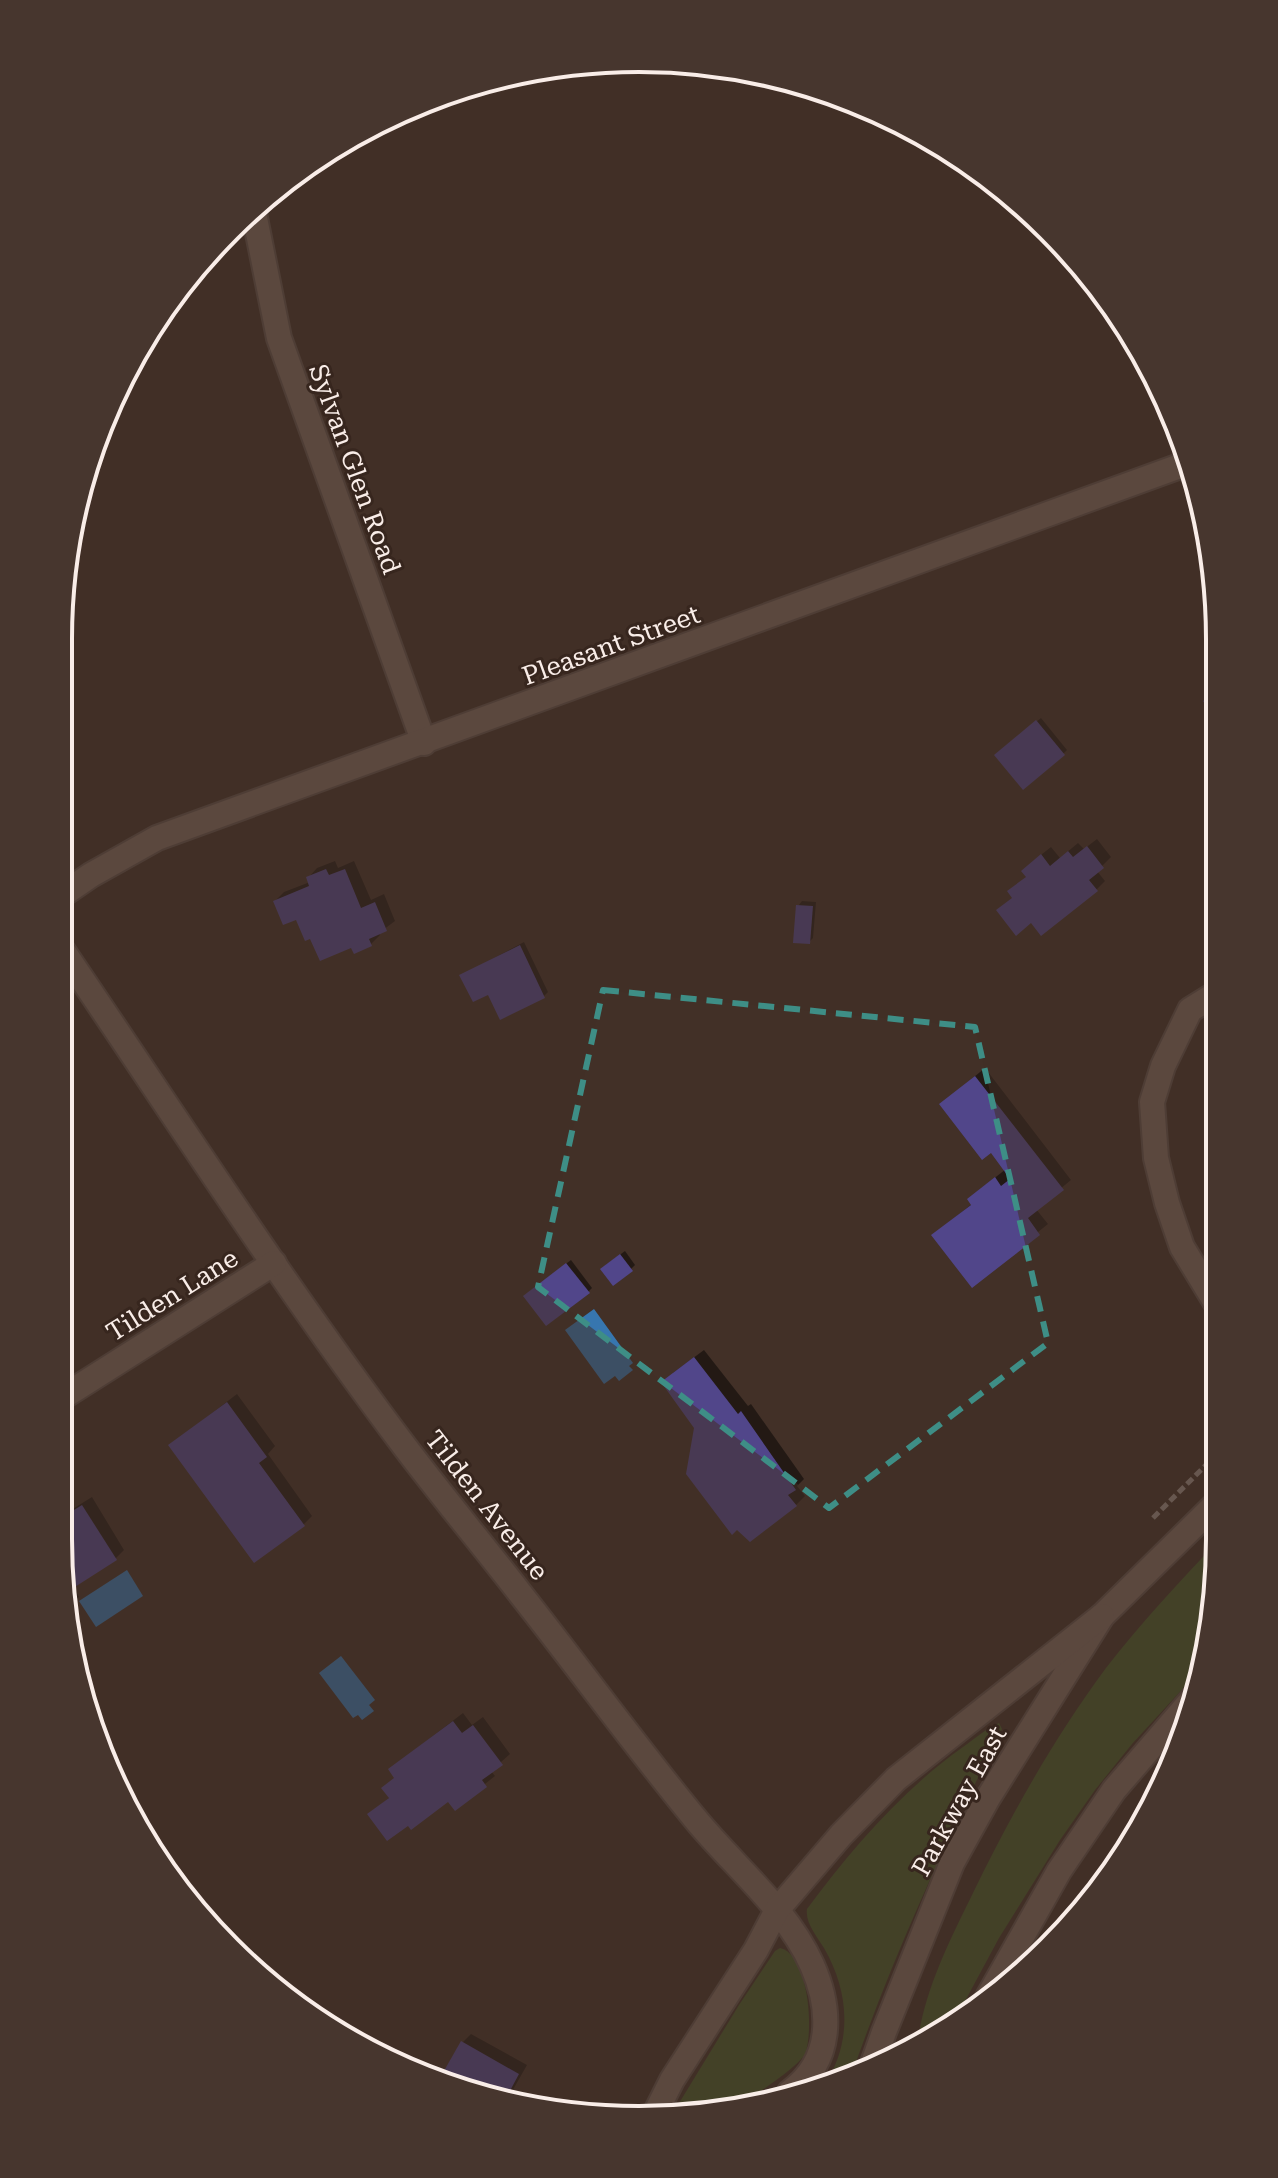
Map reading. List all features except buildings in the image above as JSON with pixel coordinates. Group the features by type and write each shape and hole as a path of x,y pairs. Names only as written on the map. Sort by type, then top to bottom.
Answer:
{"street":[{"name":"Sylvan Glen Road","path":"256,222 279,338 424,743"},
{"name":"Pleasant Street","path":"72,888 157,838 1179,466"},
{"name":"Tilden Avenue","path":"72,964 274,1263 405,1447 697,1821 777,1910 798,1939 812,1966 826,2013 822,2052 812,2071 800,2083"},
{"path":"1206,1000 1190,1010 1163,1066 1152,1102 1156,1158 1167,1203 1182,1247 1206,1287"},
{"name":"Tilden Lane","path":"72,1391 274,1263"},
{"name":"Parkway East","path":"659,2105 672,2080 756,1950 777,1910 841,1835 896,1779 1102,1616 1206,1514"},
{"name":"Parkway East","path":"876,2054 952,1863 988,1798 1102,1616"},
{"path":"1000,1976 1059,1871 1106,1802 1178,1713"}],"highlighted area":[{"path":"603,990 975,1027 1048,1343 829,1508 538,1287"}],"green space":[{"path":"1206,1554 1201,1613 1188,1684 1132,1744 1060,1840 999,1938 964,2003 919,2031 932,1983 947,1947 1034,1778 1106,1668"},
{"path":"999,1723 1002,1729 920,1901 856,2063 832,2072 844,2033 843,1999 839,1981 810,1924 807,1909 859,1843 898,1802 940,1764"},
{"path":"780,1948 790,1953 803,1978 809,2012 805,2054 756,2094 678,2105 739,2005"}],"water":[{"path":"594,1309 633,1363 629,1366 633,1370 619,1381 615,1376 604,1384 565,1330"},
{"path":"127,1570 143,1596 96,1627 79,1601"},
{"path":"341,1656 375,1700 369,1705 374,1711 362,1720 358,1715 353,1718 319,1673"}]}
